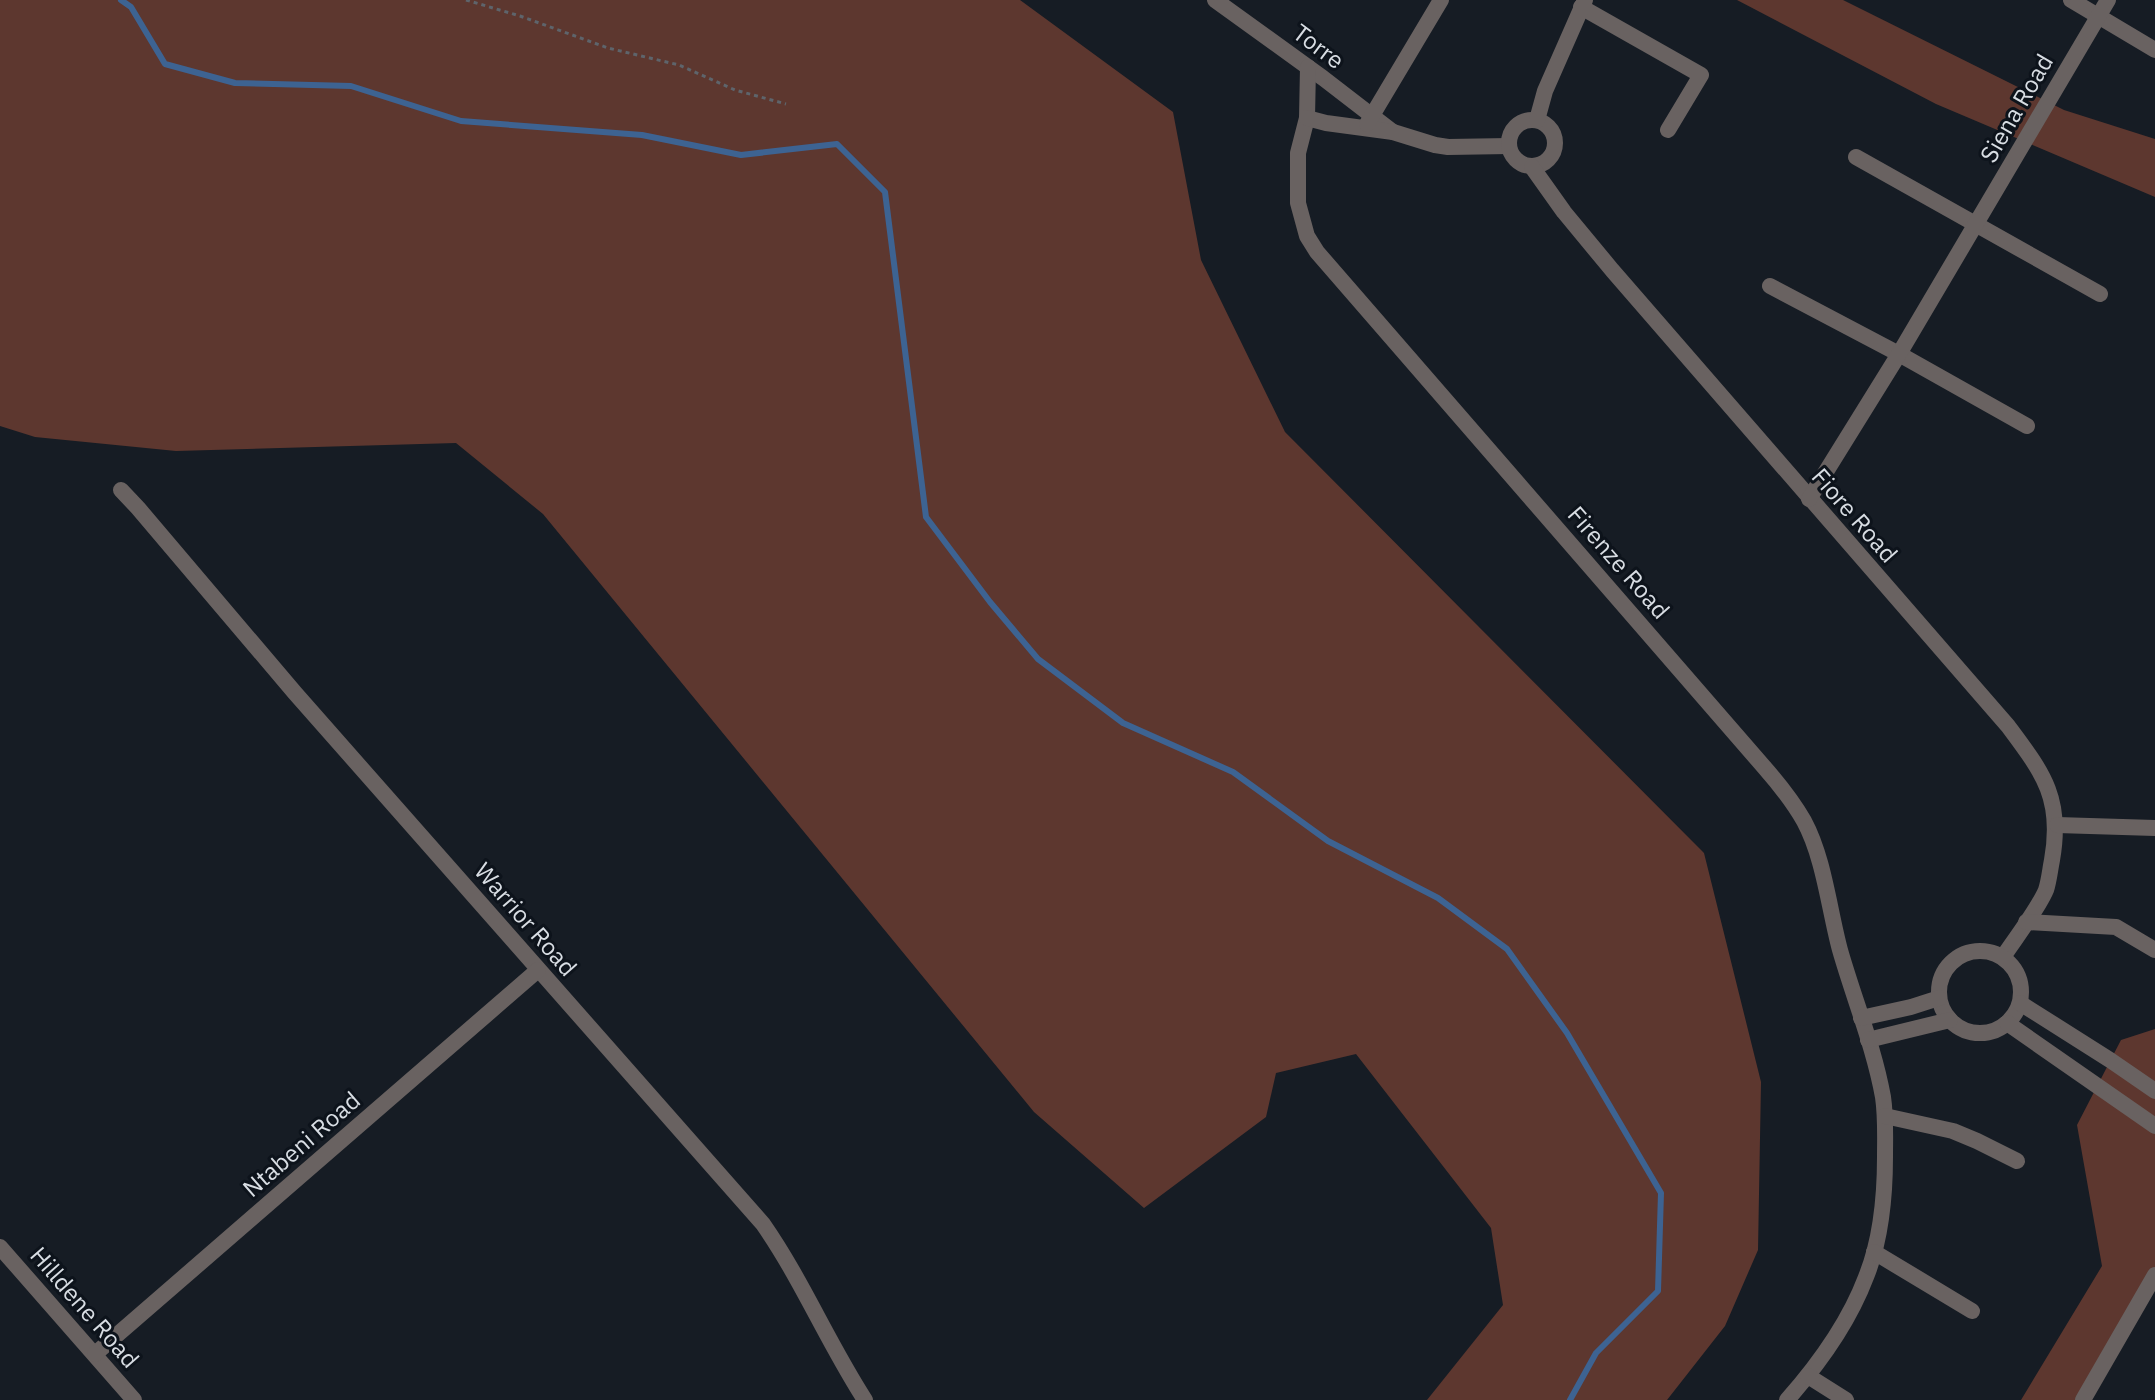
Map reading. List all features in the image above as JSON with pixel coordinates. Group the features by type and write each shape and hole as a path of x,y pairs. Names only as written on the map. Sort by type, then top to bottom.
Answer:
{"street":[{"path":"1368,123 1441,0"},
{"path":"2071,0 2155,50"},
{"name":"Siena Road","path":"1809,499 1899,354 2108,0"},
{"name":"Torre","path":"1218,1 1308,67 1368,123"},
{"path":"1537,120 1545,91 1583,4 1701,75 1668,130"},
{"name":"Firenze Road","path":"1308,67 1307,118 1298,153 1298,203 1307,236 1317,252 1778,783 1805,823 1813,843 1832,922 1877,1072 1885,1116 1884,1200 1867,1277 1838,1330 1808,1376 1787,1400"},
{"path":"1307,118 1368,123 1448,147 1509,146 1516,126 1537,120 1553,131 1555,150 1542,165 1532,167"},
{"name":"Fiore Road","path":"1509,146 1514,158 1532,167 1602,258 2015,736 2048,785 2057,825 2045,891 2003,957"},
{"path":"1856,157 2100,294"},
{"path":"1770,286 2027,426"},
{"name":"Warrior Road","path":"121,490 295,693 763,1224 865,1400"},
{"path":"2057,825 2155,828"},
{"path":"2026,922 2116,927 2155,950"},
{"path":"1977,950 2003,957 2019,977 2020,1003 2014,1014 2007,1023 1984,1033 1960,1028 1943,1011 1939,998 1943,971 1952,961 1977,950"},
{"name":"Ntabeni Road","path":"95,1354 538,970"},
{"path":"1861,1018 1939,998"},
{"path":"2020,1003 2155,1091"},
{"path":"1868,1040 1950,1020"},
{"path":"2007,1023 2155,1126"},
{"path":"1885,1116 1953,1131 2017,1161"},
{"name":"Hilldene Road","path":"0,1247 134,1400"},
{"path":"1874,1252 1972,1311"},
{"path":"2083,1400 2155,1275"},
{"path":"1808,1376 1846,1400"}],"path":[{"path":"466,0 608,48 679,65 735,90 786,104"}],"shaded area":[{"path":"0,0 1020,0 1173,112 1201,260 1285,432 1704,853 1761,1082 1758,1250 1725,1326 1667,1400 1427,1400 1503,1305 1491,1228 1356,1054 1276,1073 1266,1117 1144,1208 1034,1112 543,514 456,443 176,451 35,437 0,426"},
{"path":"1737,0 1843,0 2064,110 2155,139 2155,197 1936,104"},
{"path":"2155,1029 2155,1275 2083,1400 2021,1400 2102,1266 2077,1125 2121,1040"}],"waterway":[{"path":"121,0 131,7 165,64 235,83 351,86 461,121 642,135 741,155 837,144 885,192 926,517 990,602 1038,659 1123,723 1233,772 1328,841 1438,898 1507,949 1567,1033 1661,1193 1658,1291 1596,1353 1570,1400"}]}
